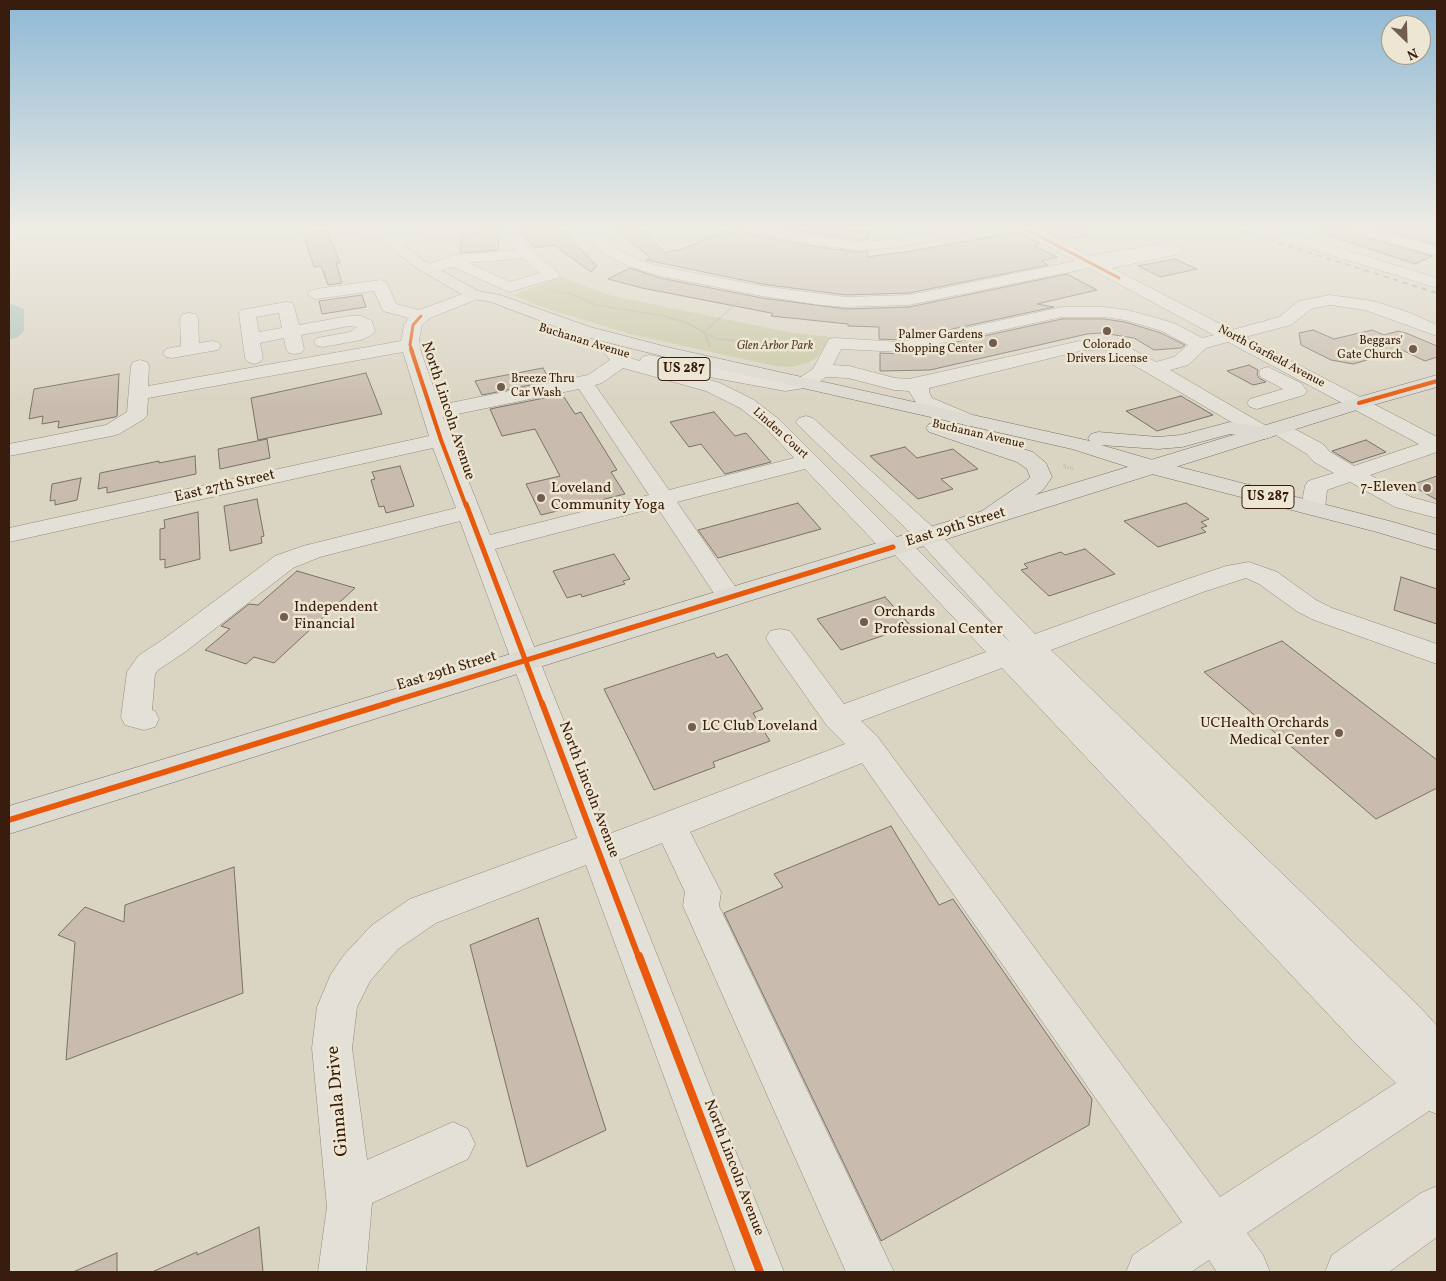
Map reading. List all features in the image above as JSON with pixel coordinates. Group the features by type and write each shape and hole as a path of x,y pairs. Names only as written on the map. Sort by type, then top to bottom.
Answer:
{"main road":[{"name":"US 287","path":"461,288 474,295"},
{"name":"Buchanan Avenue","path":"474,295 494,298 509,296 600,335 1077,444 1152,467 1313,508 1437,543"},
{"name":"Buchanan Avenue","path":"474,295 479,303 511,319 616,357 648,361 1064,455 1152,467"},
{"name":"East 29th Street","path":"9,820 1359,403 1437,381"},
{"path":"904,418 1025,457 1038,468 1041,477 1034,485 987,518"},
{"path":"1030,433 1068,434 1122,441 1158,443 1182,441 1230,428 1271,431"}],"street":[{"path":"316,294 356,288"},
{"path":"381,288 389,307"},
{"path":"496,288 509,296 525,288"},
{"path":"747,288 820,300 870,303 920,298 972,288"},
{"name":"North Garfield Avenue","path":"1138,288 1437,445"},
{"path":"254,355 299,351 389,307 421,316 474,295"},
{"path":"1154,368 1181,361 1200,344 1285,321 1305,305 1314,302 1330,300 1381,308 1437,331"},
{"path":"254,355 247,314 286,308 299,351"},
{"path":"648,361 786,385 804,383 826,361 835,343 900,347 1044,316 1082,311 1104,312 1148,320 1200,344"},
{"name":"North Lincoln Avenue","path":"421,316 413,325 410,345 441,440 760,1272"},
{"path":"189,318 190,350"},
{"path":"138,394 254,355 410,345"},
{"path":"739,368 800,369 826,361 849,372 881,381 901,385 920,384 1084,345 1111,345 1271,431 1315,449 1322,457 1403,502 1437,511"},
{"path":"172,353 212,346"},
{"path":"432,413 595,379 616,357"},
{"name":"Linden Court","path":"616,357 712,388 747,404 773,424 811,462 906,543"},
{"path":"1241,361 1294,387 1297,391 1257,403"},
{"path":"9,450 112,430 137,415 140,366"},
{"path":"584,382 730,598"},
{"path":"920,384 919,392 925,402 968,420"},
{"path":"806,422 841,455 906,543 1018,650 1375,1036 1435,1079 1150,1272"},
{"name":"East 27th Street","path":"9,535 336,454 441,440"},
{"path":"1313,508 1316,486 1437,445"},
{"path":"481,544 841,455"},
{"path":"144,719 136,717 141,672 148,663 175,645 284,562 312,551 469,512"},
{"path":"838,718 1018,650 1235,572 1249,570 1268,578 1307,606 1323,614 1437,654"},
{"path":"780,638 838,718 867,748 1246,1272"},
{"name":"Ginnala Drive","path":"342,1272 350,1207 332,1048 337,1008 345,987 358,968 385,937 423,911 670,825 867,748"},
{"path":"670,825 703,892 701,906 870,1272"},
{"path":"348,1191 453,1144"},
{"path":"1349,1272 1437,1209"}],"path":[{"path":"704,333 753,289"},
{"path":"509,296 544,291 562,291 596,305 665,316 687,323 704,333 718,338 826,361"},
{"path":"704,333 711,350"},
{"path":"1064,465 1075,470"}],"green space":[{"name":"Glen Arbor Park","path":"532,288 590,288 612,296 793,333 832,337 817,357 809,362 793,367 775,366 630,334 548,309 513,295"}],"shaded area":[{"path":"9,303 24,309 24,331 18,337 9,340"}],"building":[{"path":"642,288 710,288 762,298 846,309 909,307 1001,288 1093,288 1097,290 1037,304 1054,307 901,340 879,339 879,327 848,326 848,324 771,316 773,314 771,313"},
{"path":"791,288 935,288 909,293 846,295"},
{"path":"362,295 366,307 322,314 319,301"},
{"name":"Palmer Gardens Shopping Center","path":"1062,319 1104,319 1125,322 1161,333 1185,345 1181,348 1154,350 1134,338 1102,333 1087,334 930,370 880,371 880,353 901,354"},
{"path":"1313,330 1334,339 1372,330 1384,335 1398,331 1437,346 1437,357 1425,361 1402,350 1353,364 1331,360 1301,345 1299,333"},
{"path":"1249,365 1258,370 1259,378 1266,382 1253,385 1227,371"},
{"name":"Breeze Thru Car Wash","path":"543,368 550,381 482,395 475,381"},
{"path":"366,373 382,414 258,440 251,398"},
{"path":"119,374 117,416 115,417 58,428 59,421 42,424 43,416 29,419 34,389"},
{"path":"559,395 564,397 575,414 581,412 617,470 611,472 625,494 541,515 526,484 560,476 535,429 502,436 490,409"},
{"path":"1181,396 1213,415 1157,431 1126,411"},
{"path":"714,412 735,436 746,433 771,462 725,474 701,444 689,447 670,422"},
{"path":"267,439 270,458 220,469 218,449"},
{"name":"7-Eleven","path":"1366,440 1386,452 1352,463 1332,451"},
{"path":"905,447 917,458 953,449 978,469 941,479 953,489 918,499 870,456"},
{"path":"195,456 196,474 107,493 107,487 98,489 100,473"},
{"path":"400,466 414,506 386,513 384,506 379,507 371,480 375,479 372,472"},
{"name":"7-Eleven","path":"1437,476 1437,500 1411,485"},
{"path":"81,478 77,500 55,505 55,500 50,501 52,484"},
{"path":"257,499 264,536 261,537 262,543 230,551 224,506"},
{"path":"798,503 821,529 718,558 698,530"},
{"path":"1186,503 1209,519 1201,522 1207,526 1201,528 1206,532 1158,547 1124,521"},
{"path":"198,512 200,559 165,568 165,559 160,560 160,529 165,528 164,520"},
{"path":"1085,549 1115,574 1049,596 1021,570 1028,568 1024,564 1061,552 1065,555"},
{"path":"614,554 630,579 623,581 625,584 582,597 581,594 567,598 553,571"},
{"name":"Independent Financial","path":"297,571 355,588 274,663 254,657 246,664 205,650 230,629 221,626 249,604 258,605"},
{"path":"1401,577 1437,589 1437,624 1394,610"},
{"name":"Orchards Professional Center","path":"885,597 911,626 841,650 817,619"},
{"name":"UCHealth Orchards Medical Center","path":"1282,641 1437,760 1437,788 1376,819 1204,672"},
{"name":"LC Club Loveland","path":"714,653 717,658 727,654 763,709 753,713 770,741 713,762 715,767 654,790 604,689"},
{"path":"891,826 939,905 953,899 1092,1099 1089,1125 881,1241 724,913 783,887 774,874"},
{"path":"234,867 243,993 66,1060 75,942 58,935 85,907 124,922 125,905"},
{"path":"538,918 606,1130 527,1167 470,945"},
{"path":"259,1227 263,1272 152,1272 197,1252 197,1255"},
{"path":"117,1253 117,1272 73,1272"}],"railway":[{"path":"1420,288 1437,293"}],"cycle path":[{"path":"421,316 413,325 410,345 441,440 760,1272"},
{"path":"1359,403 1437,381"},
{"path":"9,820 893,547"}],"place":[{"name":"Colorado Drivers License","path":"1107,331"},
{"name":"Palmer Gardens Shopping Center","path":"993,343"},
{"name":"Beggars' Gate Church","path":"1413,349"},
{"name":"Breeze Thru Car Wash","path":"501,387"},
{"name":"7-Eleven","path":"1427,488"},
{"name":"Loveland Community Yoga","path":"541,498"},
{"name":"Independent Financial","path":"284,617"},
{"name":"Orchards Professional Center","path":"864,622"},
{"name":"LC Club Loveland","path":"692,727"},
{"name":"UCHealth Orchards Medical Center","path":"1339,733"}]}
